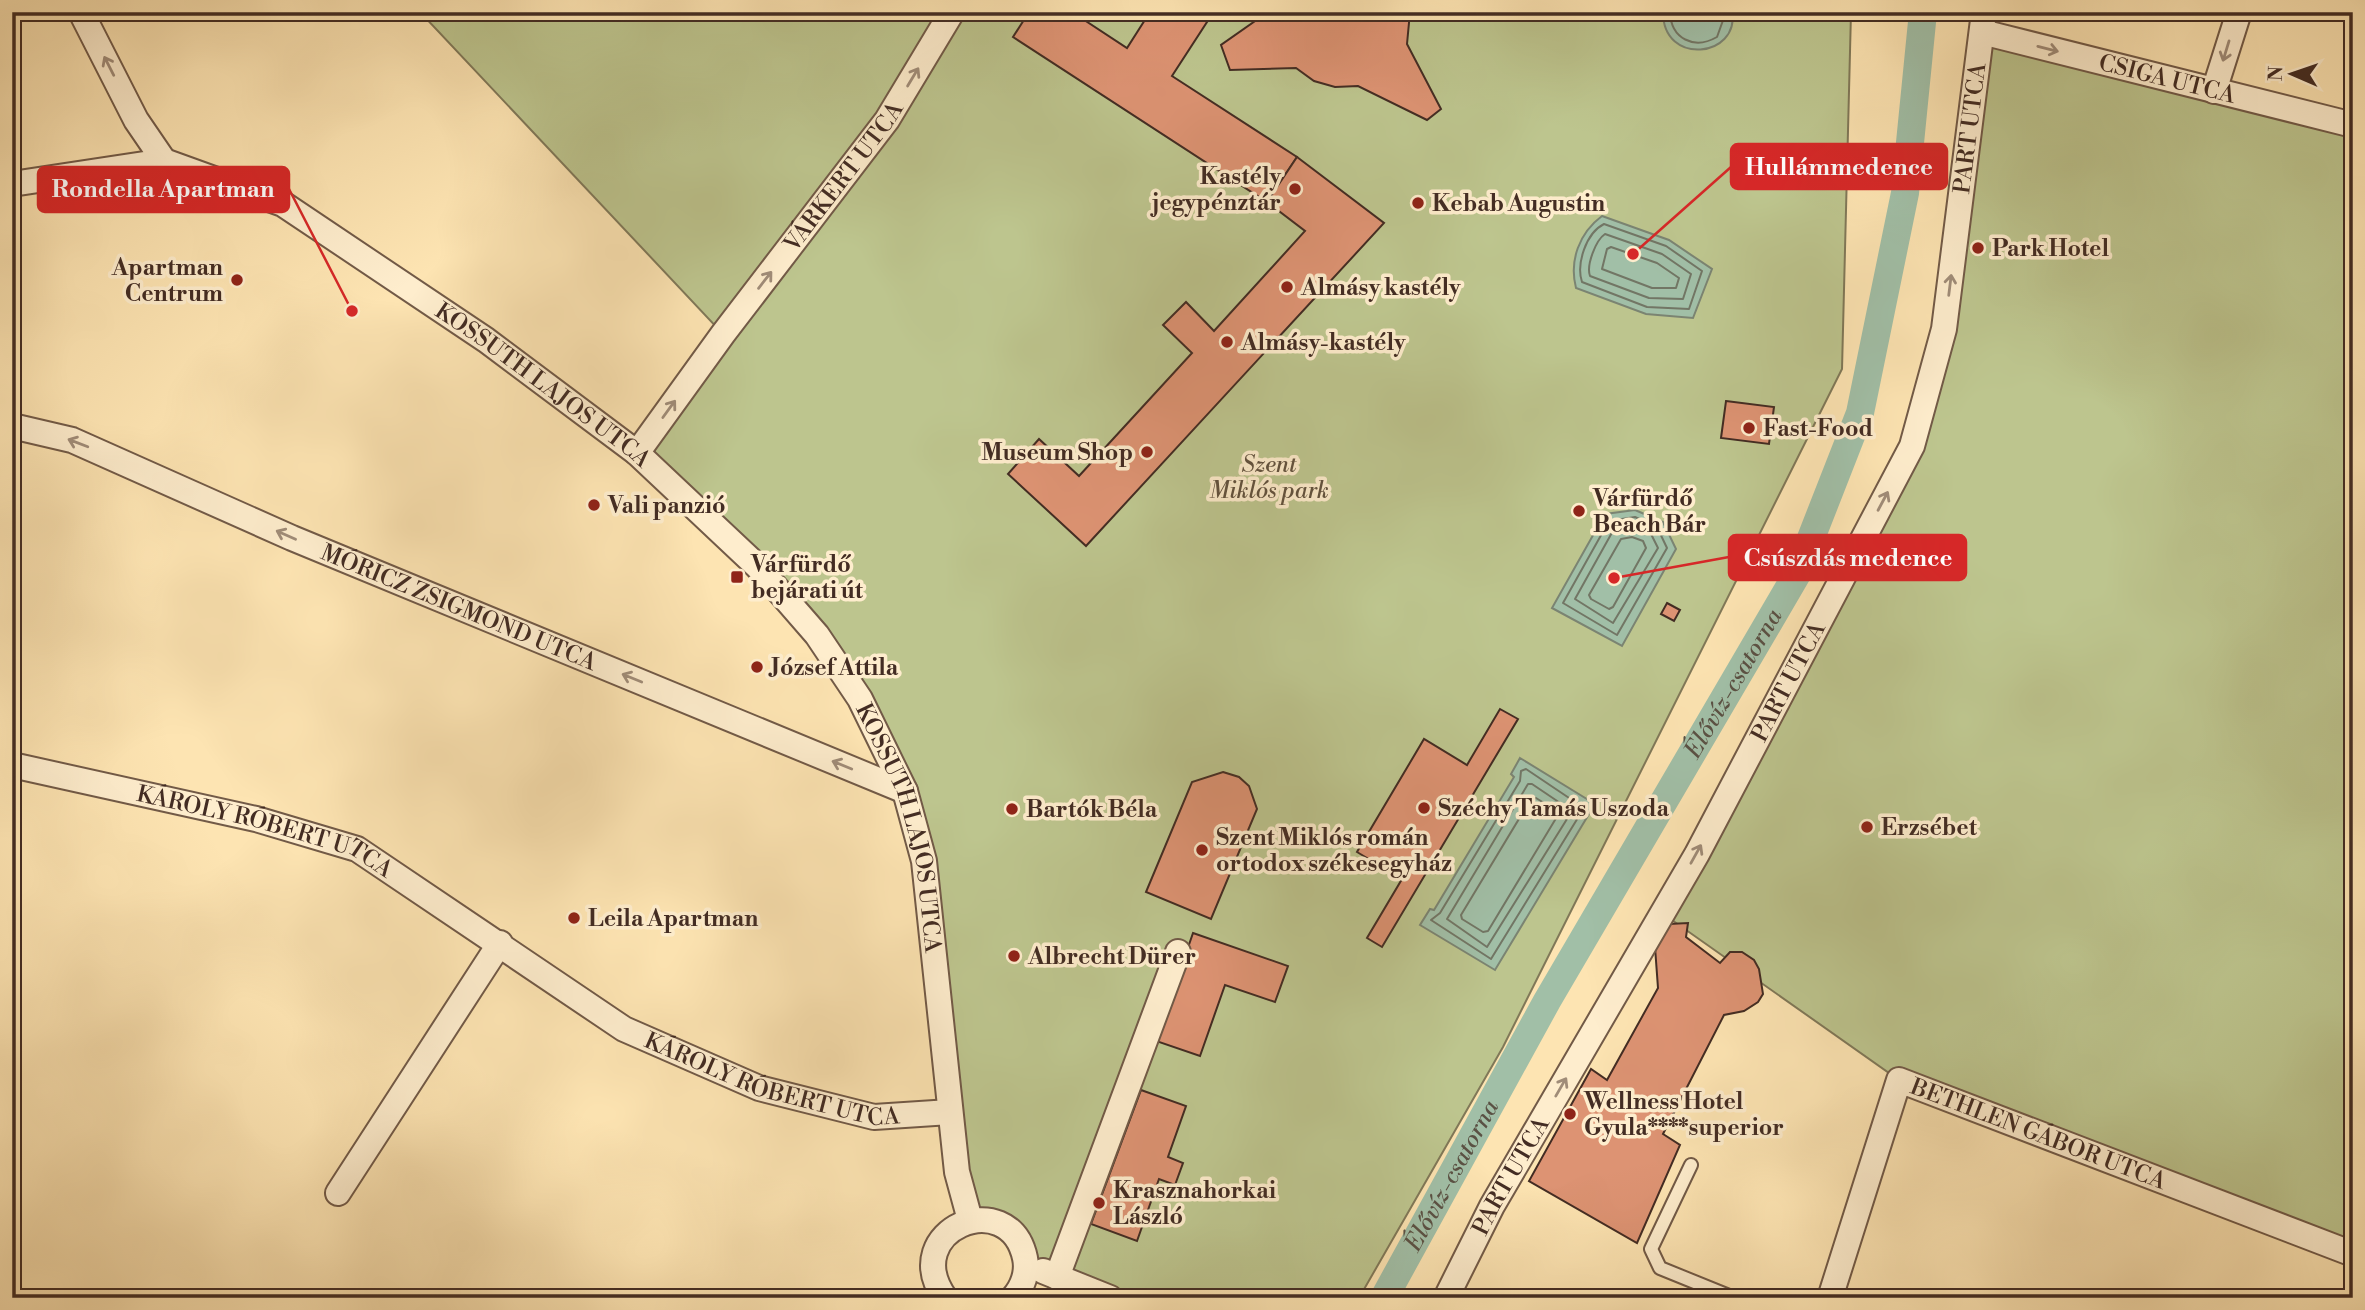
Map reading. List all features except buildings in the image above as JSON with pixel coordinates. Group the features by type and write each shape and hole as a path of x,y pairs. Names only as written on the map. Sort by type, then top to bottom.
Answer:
{"street":[{"path":"12,184 164,161 136,120 81,12"},
{"name":"VÁRKERT UTCA","path":"637,453 723,334 887,120 952,12"},
{"path":"2214,91 2239,12"},
{"name":"CSIGA UTCA","path":"1983,22 2214,91 2353,125"},
{"name":"PART UTCA","path":"1446,1298 1492,1206 1657,931 1912,446 1944,329 1983,22"},
{"name":"KOSSUTH LAJOS UTCA","path":"164,161 283,204 486,340 637,453 757,566 817,635 860,699 905,791 924,861 957,1172 970,1220"},
{"name":"MÓRICZ ZSIGMOND UTCA","path":"12,426 72,440 292,538 905,791"},
{"name":"KÁROLY RÓBERT UTCA","path":"12,765 256,819 357,849 624,1029 759,1088 874,1117 950,1112"},
{"path":"338,1193 500,943"},
{"path":"1057,1277 1178,952"},
{"name":"BETHLEN GÁBOR UTCA","path":"1830,1298 1899,1080 2353,1254"},
{"path":"945,1298 936,1283 933,1268 935,1251 943,1237 955,1226 970,1220 1002,1224 1014,1235 1023,1249 1026,1265 1024,1281 1013,1298"},
{"path":"1026,1265 1110,1298"}],"lane":[{"path":"1691,1165 1651,1249 1660,1268 1734,1298"}],"green space":[{"name":"Szent Miklós park","path":"420,12 1851,12 1842,369 1503,1047 1359,1298 1110,1298 1026,1265 1023,1249 970,1220 905,791 817,635 637,453 723,334"},
{"path":"1982,32 2353,125 2353,1254 1899,1080 1662,913 1912,446 1944,329"}],"water":[{"path":"1663,12 1732,12 1731,27 1725,39 1714,46 1701,50 1687,48 1675,42 1666,30"},
{"path":"1602,216 1669,240 1712,269 1693,318 1646,314 1576,288 1574,268 1578,248 1587,231"},
{"path":"1635,510 1663,522 1676,549 1622,646 1552,608 1605,514"},
{"path":"1520,758 1595,804 1495,970 1420,925 1430,909 1434,910 1514,777 1511,774"}],"waterway":[{"name":"Élővíz-csatorna","path":"1384,1298 1547,1001 1797,574 1860,413 1905,193 1923,12"}],"place":[{"name":"Kastély jegypénztár","path":"1295,189"},
{"name":"Kebab Augustin","path":"1418,203"},
{"name":"Park Hotel","path":"1978,248"},
{"name":"Hullámmedence","path":"1633,254"},
{"name":"Apartman Centrum","path":"237,280"},
{"name":"Almásy kastély","path":"1287,287"},
{"name":"Rondella Apartman","path":"352,311"},
{"name":"Almásy-kastély","path":"1227,342"},
{"name":"Fast-Food","path":"1749,428"},
{"name":"Museum Shop","path":"1147,452"},
{"name":"Vali panzió","path":"594,505"},
{"name":"Várfürdő Beach Bár","path":"1579,511"},
{"name":"Várfürdő bejárati út","path":"737,577"},
{"name":"Csúszdás medence","path":"1614,578"},
{"name":"József Attila","path":"757,667"},
{"name":"Széchy Tamás Uszoda","path":"1424,808"},
{"name":"Bartók Béla","path":"1012,809"},
{"name":"Erzsébet","path":"1867,827"},
{"name":"Szent Miklós román ortodox székesegyház","path":"1202,850"},
{"name":"Leila Apartman","path":"574,918"},
{"name":"Albrecht Dürer","path":"1014,956"},
{"name":"Wellness Hotel Gyula****superior","path":"1570,1114"},
{"name":"Krasznahorkai László","path":"1099,1203"}]}
